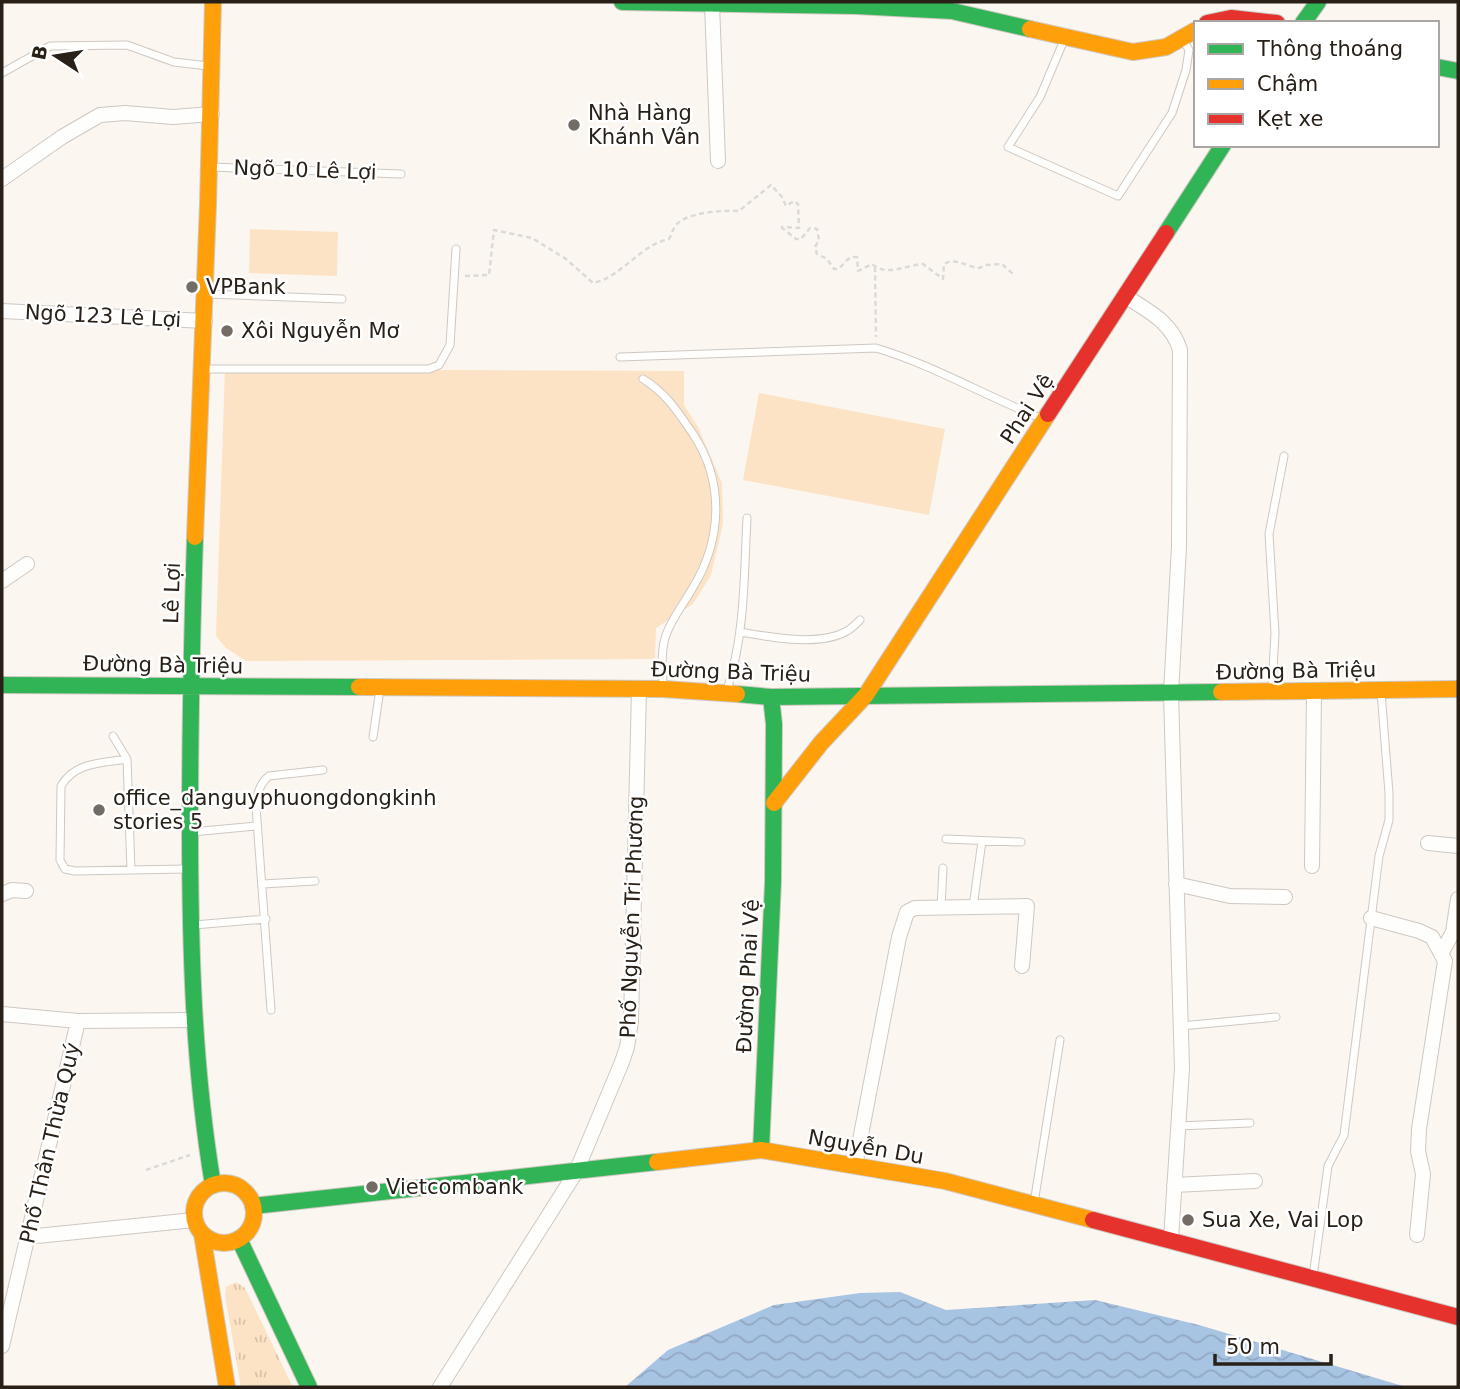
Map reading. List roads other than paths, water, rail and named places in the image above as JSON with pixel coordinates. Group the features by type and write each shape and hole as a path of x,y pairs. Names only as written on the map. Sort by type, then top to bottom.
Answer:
{"main road":[{"name":"Lê Lợi","path":"213,2 206,294 189,687 190,926 194,1020 206,1149 213,1185"},
{"path":"622,2 856,4 952,11 966,8 1066,37 1133,52 1165,49 1189,35"},
{"path":"1304,21 1318,2"},
{"path":"1209,21 1254,21"},
{"path":"1439,67 1458,71"},
{"name":"Phai Vệ","path":"866,695 1222,147"},
{"name":"Đường Bà Triệu","path":"2,684 663,689 771,697 1458,689"},
{"path":"775,803 821,743 866,695"},
{"name":"Đường Phai Vệ","path":"761,1150 775,803 771,697"},
{"name":"Nguyễn Du","path":"253,1206 761,1150 945,1181 1458,1317"},
{"path":"198,1227 210,1241 230,1243 249,1231 253,1206 242,1189 223,1183 213,1185 197,1199 194,1209 227,1387"},
{"path":"239,1239 309,1387"}],"street":[{"path":"712,4 718,161"},
{"path":"2,179 62,137 100,115 125,113 173,117 212,114"},
{"path":"1125,296 1168,326 1177,337 1180,351 1179,546 1171,694 1181,1068 1171,1240"},
{"name":"Ngõ 123 Lê Lợi","path":"2,311 205,321"},
{"path":"2,580 27,564"},
{"name":"Phố Nguyễn Tri Phương","path":"440,1387 576,1172 628,1047 631,1021 639,690"},
{"path":"1311,866 1314,692"},
{"path":"1428,843 1458,846"},
{"path":"1176,884 1230,896 1285,897"},
{"path":"2,894 12,890 26,891"},
{"path":"1441,954 1453,932 1458,899"},
{"path":"855,1166 907,912 915,908 1027,905 1022,967"},
{"path":"1371,918 1432,937 1445,961 1419,1129 1418,1151 1422,1184 1417,1235"},
{"path":"2,1014 78,1021 194,1020"},
{"name":"Phố Thân Thừa Quý","path":"2,1346 78,1021"},
{"path":"1174,1185 1255,1181"},
{"path":"27,1237 198,1227"}],"lane":[{"path":"1066,37 1040,97 1008,147 1118,196 1172,113 1186,70 1189,35"},
{"path":"2,74 50,46 127,45 174,62 213,66"},
{"name":"Ngõ 10 Lê Lợi","path":"210,166 401,174"},
{"path":"203,369 429,369 439,365 450,345 456,249"},
{"path":"206,294 342,299"},
{"path":"620,357 876,348 909,358 1002,403 1045,419"},
{"path":"643,379 657,387 673,404 698,441 711,469 716,490 717,510 709,556 694,588 672,620 665,638 663,689"},
{"path":"1271,692 1275,633 1269,534 1284,456"},
{"path":"726,694 736,661 740,632 747,518"},
{"path":"740,632 802,639 827,638 847,631 860,620"},
{"path":"373,737 380,688"},
{"path":"1313,1278 1328,1166 1343,1135 1379,856 1389,820 1380,691"},
{"path":"113,736 127,759 131,870"},
{"path":"127,759 79,767 61,786 60,860 65,869 190,869"},
{"path":"271,1010 257,794 263,781 269,776 323,770"},
{"path":"190,832 257,826"},
{"path":"946,839 1021,842"},
{"path":"974,907 982,841"},
{"path":"941,907 943,868"},
{"path":"263,884 315,881"},
{"path":"190,926 266,919"},
{"path":"1180,1026 1276,1017"},
{"path":"1034,1204 1060,1040"},
{"path":"1178,1126 1250,1123"}],"water":[{"path":"900,1292 946,1310 1095,1300 1199,1325 1406,1387 625,1387 668,1350 774,1305 860,1293"}],"place":[{"name":"Nhà Hàng Khánh Vân","path":"574,125"},
{"name":"VPBank","path":"192,287"},
{"name":"Xôi Nguyễn Mơ","path":"227,331"},
{"name":"office_danguyphuongdongkinh stories 5","path":"99,810"},
{"name":"Vietcombank","path":"372,1187"},
{"name":"Sua Xe, Vai Lop","path":"1188,1220"}]}
